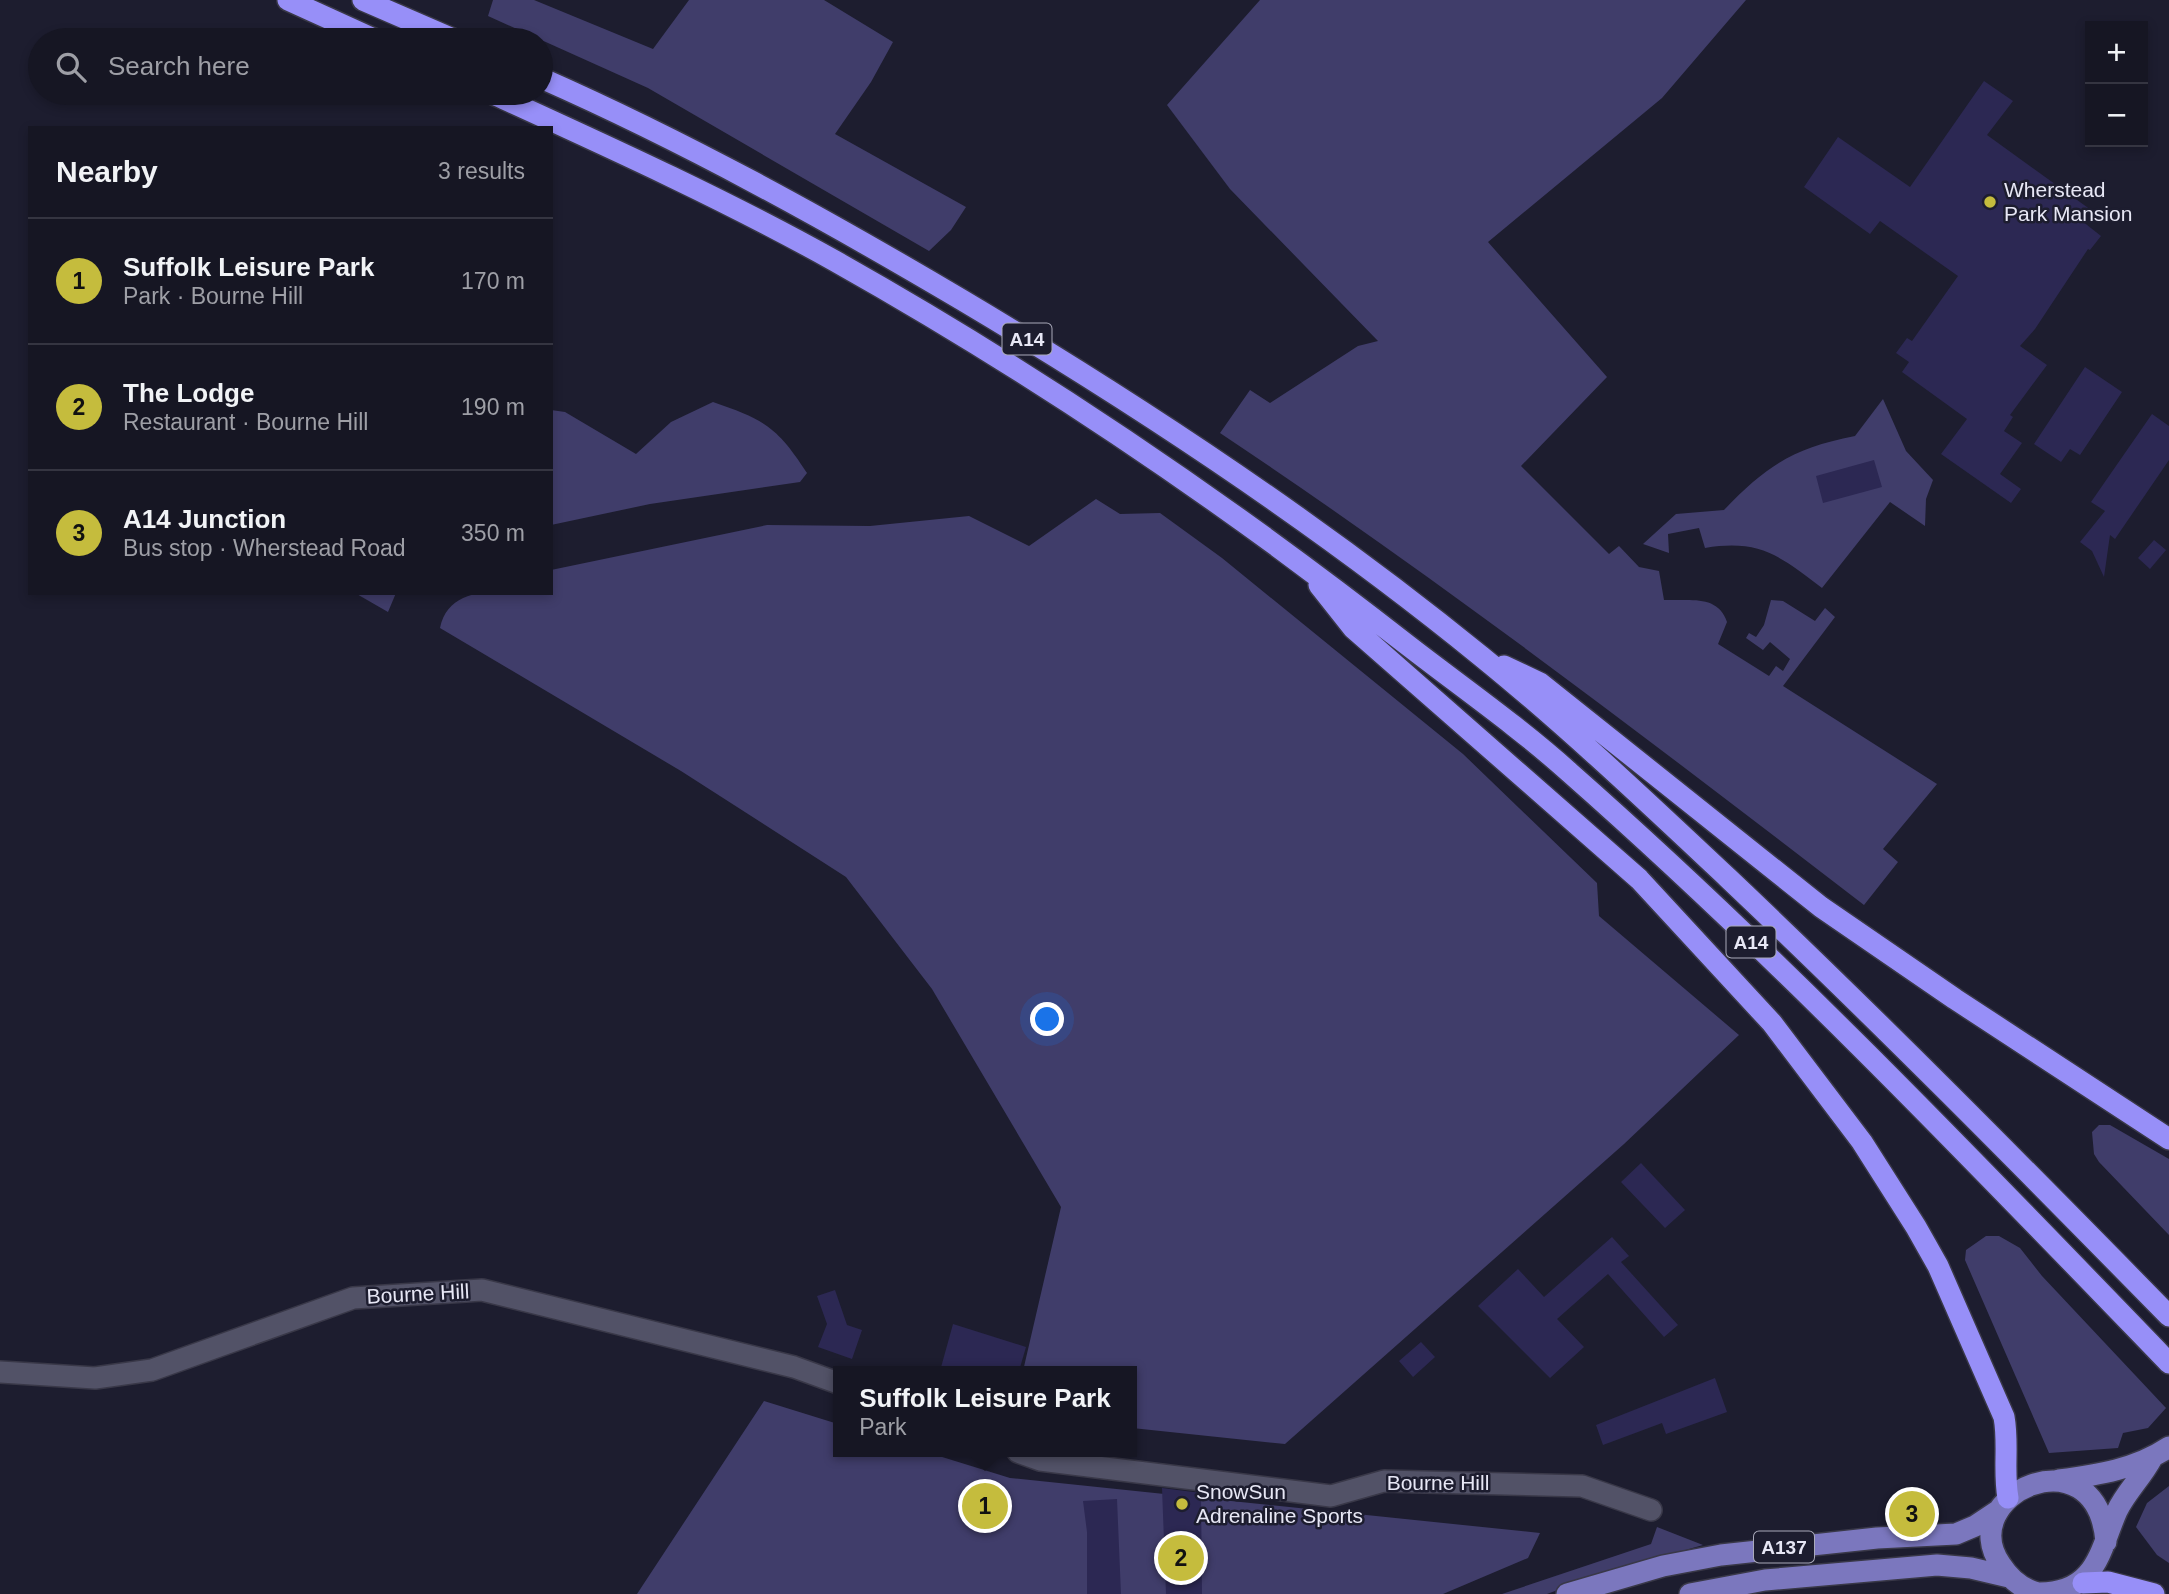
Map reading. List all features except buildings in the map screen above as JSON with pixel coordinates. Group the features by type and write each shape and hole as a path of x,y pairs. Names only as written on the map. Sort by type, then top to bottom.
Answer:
{"highway":[{"path":"288,0 350,28"},
{"path":"363,0 427,28"},
{"name":"A14","path":"553,83 645,124 853,236 1067,362 1319,530 1480,655 1585,744 1819,964 2169,1316"},
{"name":"A14","path":"517,105 640,161 834,260 1045,387 1298,559 1567,769 1796,984 1992,1180 2169,1363"},
{"name":"A14","path":"1298,559 1353,628 1639,879 1772,1023 1862,1142 1938,1266 2004,1416 2007,1436 2003,1504"},
{"name":"A14","path":"1480,655 1540,683 1821,907 1955,999 2169,1139"},
{"path":"2076,1588 2108,1582 2154,1594"}],"main road":[{"path":"2161,1452 2117,1511 2095,1571 2076,1588 2053,1594 2015,1585 1998,1561 1993,1542 2003,1504 2032,1483 2109,1473 2161,1452"},
{"path":"2055,1481 2074,1486 2098,1507 2105,1524 2106,1542"},
{"name":"A137","path":"1567,1594 1663,1566 1721,1555 1877,1538 1956,1534 1975,1526 2003,1504"},
{"name":"A137","path":"1690,1594 1765,1580 1937,1565 1971,1568 2015,1585"}],"street":[{"name":"Bourne Hill","path":"0,1372 95,1378 152,1370 353,1298 482,1290 794,1367 833,1381"},
{"name":"Bourne Hill","path":"1031,1457 1331,1496 1384,1481 1582,1486 1651,1510"}],"shaded area":[{"path":"493,0 534,0 653,49 689,0 824,0 893,42 871,82 835,134 966,207 951,230 929,251 648,88 553,45 553,28 515,28 488,16"},
{"path":"1260,0 1746,0 1662,98 1488,242 1607,377 1521,466 1609,554 1619,546 1639,567 1659,571 1664,600 1702,601 1717,607 1727,622 1718,644 1769,676 1776,666 1783,671 1790,659 1770,642 1763,650 1746,638 1749,633 1756,637 1764,625 1771,600 1783,601 1815,621 1825,608 1835,617 1783,686 1937,784 1883,849 1898,862 1864,905 1466,605 1220,433 1250,390 1270,403 1358,346 1378,341 1230,189 1167,105"},
{"path":"1883,399 1906,451 1933,480 1926,499 1925,526 1890,502 1822,588 1781,559 1755,548 1705,548 1699,528 1668,534 1669,553 1643,544 1676,514 1724,510 1754,481 1783,461 1815,446 1855,436"},
{"path":"713,402 745,414 778,435 807,473 800,482 650,504 553,525 553,410 565,412 636,454 671,422"},
{"path":"1096,499 1120,514 1160,513 1222,558 1463,754 1597,883 1599,916 1739,1035 1624,1144 1285,1444 1137,1429 1137,1366 1024,1366 1061,1207 932,989 846,877 681,771 440,628 446,612 469,595 553,595 553,570 767,525 870,526 969,516 1029,546"},
{"path":"358,595 395,595 388,612"},
{"path":"2099,1125 2110,1125 2169,1159 2169,1235 2099,1162 2094,1154 2092,1132"},
{"path":"1986,1236 1999,1236 2020,1248 2042,1276 2166,1408 2148,1428 2123,1433 2118,1448 2049,1453 1965,1260 1966,1250"},
{"path":"764,1401 833,1422 833,1457 942,1457 1010,1478 1540,1533 1528,1558 1443,1594 637,1594"},
{"path":"2169,1486 2169,1563 2157,1555 2136,1527 2147,1503"},
{"path":"1657,1527 1703,1545 1595,1576 1547,1594 1502,1594 1651,1544"}],"place":[{"name":"Wherstead Park Mansion","path":"1990,202"},
{"name":"SnowSun Adrenaline Sports","path":"1182,1504"},
{"name":"Suffolk Leisure Park","path":"985,1506"},
{"name":"A14 Junction","path":"1912,1514"},
{"name":"The Lodge","path":"1181,1558"}]}
